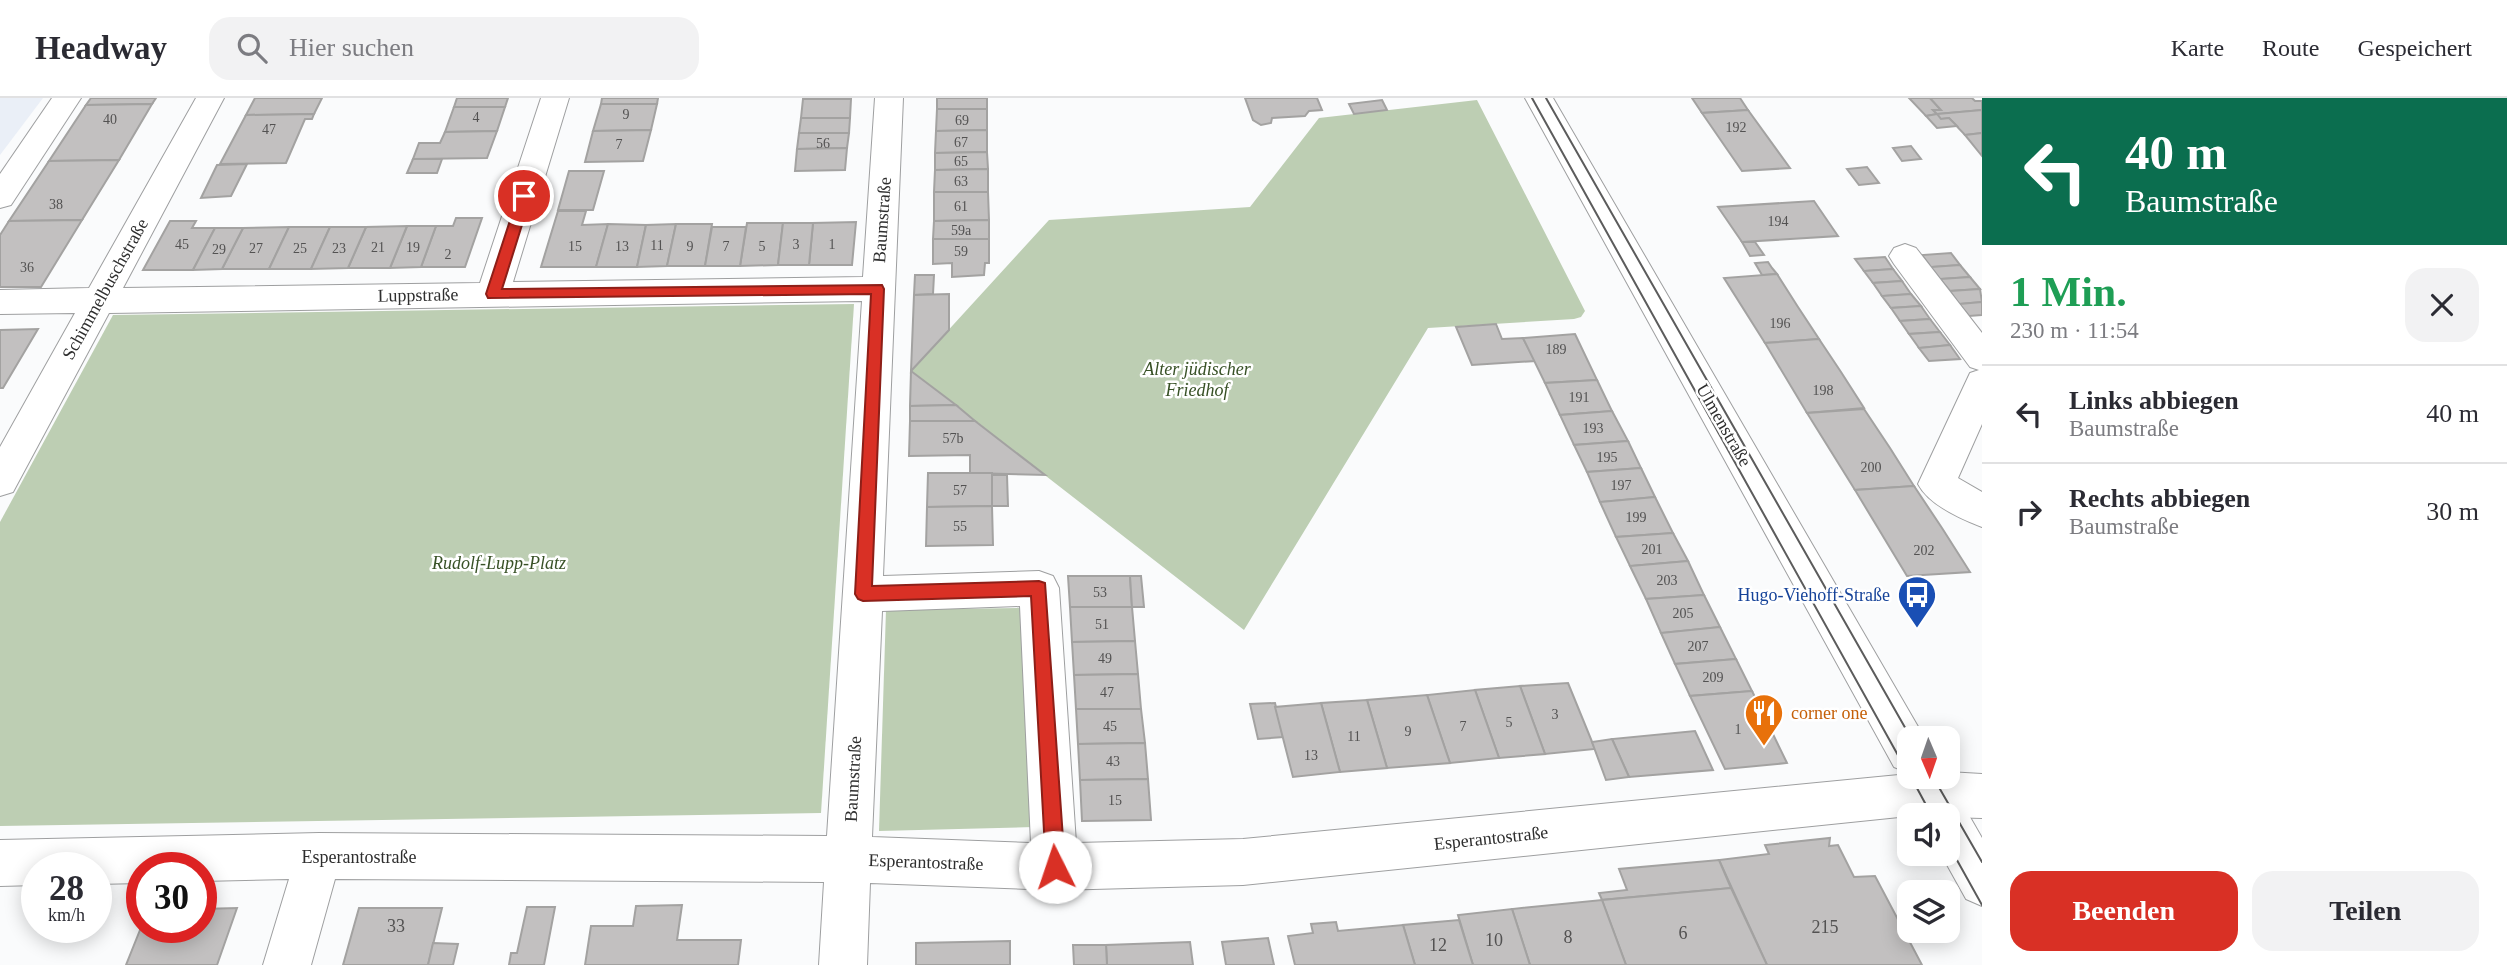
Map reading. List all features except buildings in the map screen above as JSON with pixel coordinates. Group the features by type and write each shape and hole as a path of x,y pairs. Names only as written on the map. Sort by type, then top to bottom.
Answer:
{"street":[{"path":"0,197 68,98"},
{"name":"Schimmelbuschstraße","path":"0,481 210,98"},
{"path":"493,294 555,98"},
{"name":"Baumstraße","path":"843,965 889,98"},
{"name":"Ulmenstraße","path":"1539,98 1897,731"},
{"path":"1905,256 1982,358"},
{"name":"Luppstraße","path":"0,302 878,289"},
{"path":"1982,383 1937,484 1982,511"},
{"path":"863,594 1039,588 1055,867"},
{"path":"1982,796 1937,802 1982,883"},
{"name":"Esperantostraße","path":"0,863 319,856 849,859 1055,867 1243,862 1937,802"},
{"path":"287,965 319,856"}],"shaded area":[{"path":"0,98 43,98 0,155"}],"green space":[{"name":"Alter jüdischer Friedhof","path":"1477,100 1585,311 1581,317 1574,319 1428,328 1244,630 911,371 1049,220 1250,207 1319,118"},
{"name":"Rudolf-Lupp-Platz","path":"854,304 821,813 0,826 0,522 113,315"},
{"path":"1024,608 1034,827 879,831 886,610"}],"tram line":[{"path":"1532,98 1897,753"},
{"path":"1546,98 1904,726"},
{"path":"1917,789 1925,803"},
{"path":"1940,789 1982,862"},
{"path":"1960,866 1982,905"}],"place":[{"name":"Hugo-Viehoff-Straße","path":"1917,629"},
{"name":"corner one","path":"1764,747"}],"route":[{"path":"524,196 493,294 878,289 863,594 1039,588 1055,867"}]}
